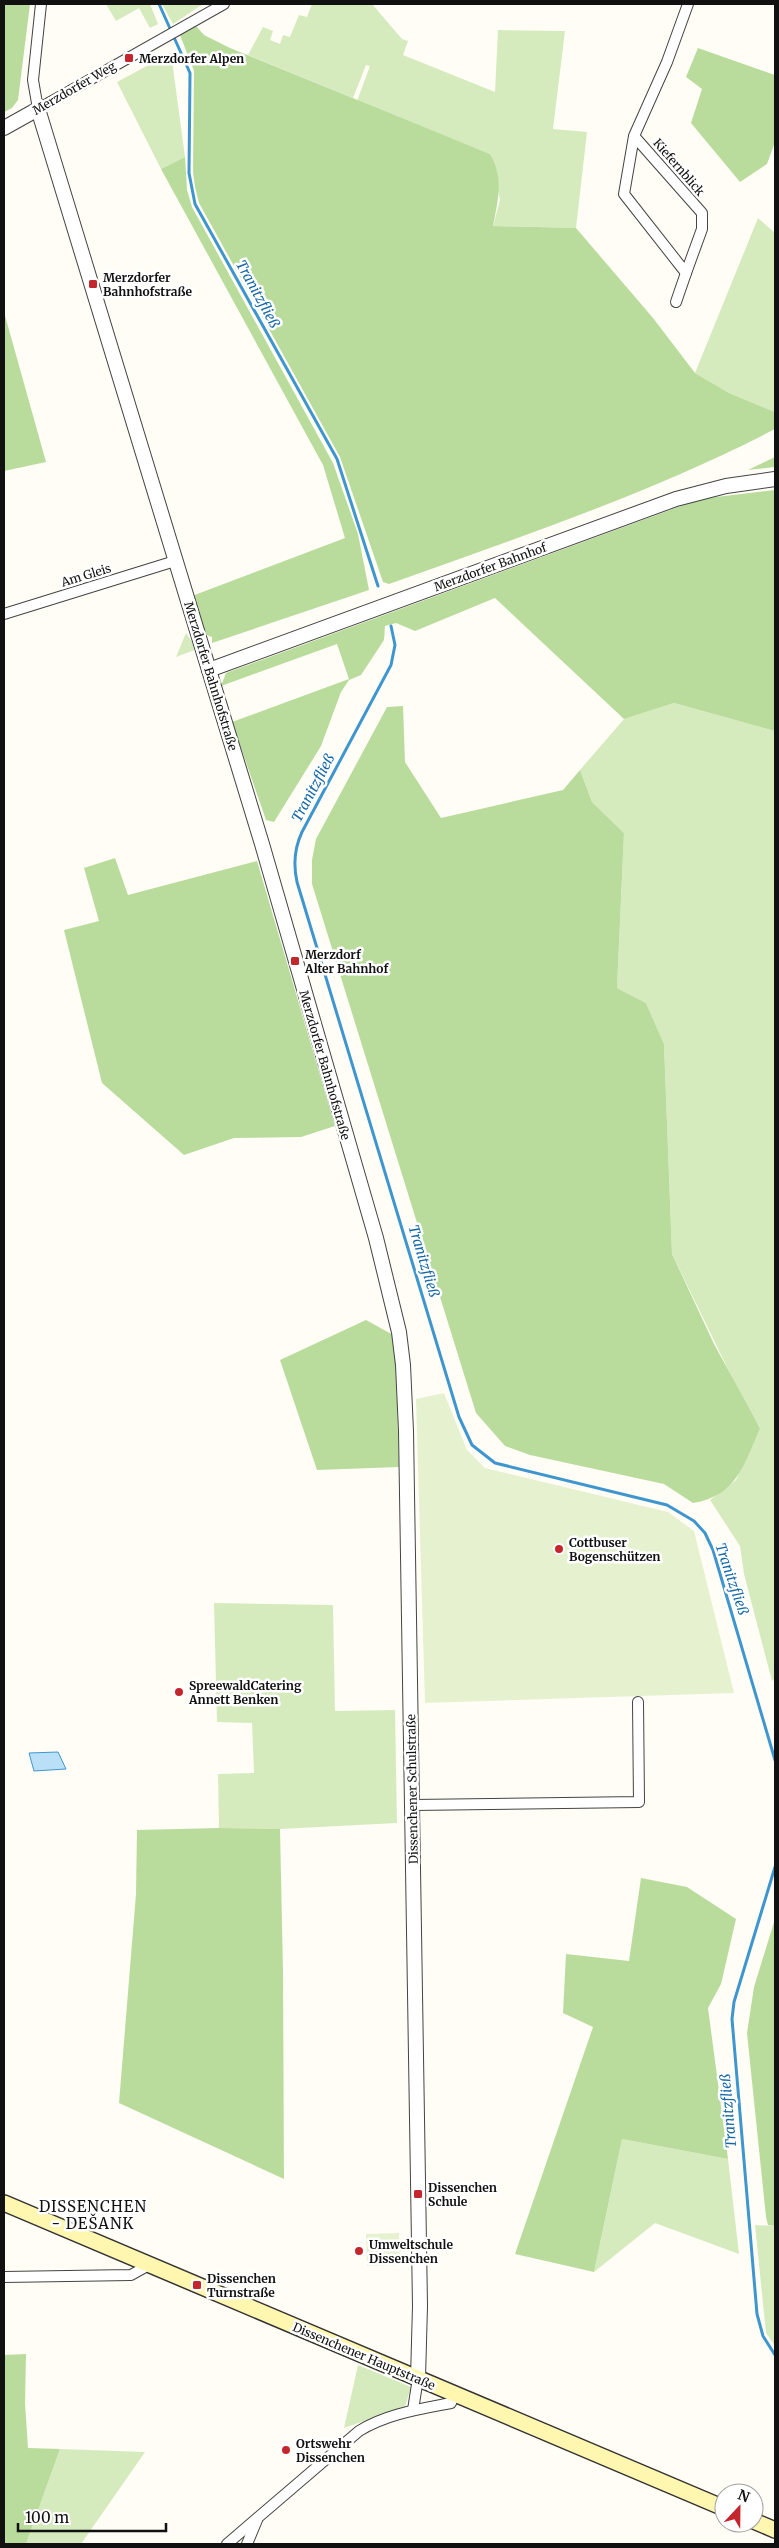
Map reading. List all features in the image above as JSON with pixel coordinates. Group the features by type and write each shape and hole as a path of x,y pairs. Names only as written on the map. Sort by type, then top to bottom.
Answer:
{"main road":[{"name":"Dissenchener Hauptstraße","path":"4,2203 714,2504"}],"street":[{"name":"Merzdorfer Bahnhofstraße","path":"41,4 33,80 38,109 262,844 366,1203"},
{"name":"Merzdorfer Weg","path":"4,128 224,4"},
{"name":"Kiefernblick","path":"686,273 625,198 624,189 634,136 667,62 688,4"},
{"name":"Kiefernblick","path":"634,136 702,213 702,229 676,302"},
{"name":"Merzdorfer Bahnhof","path":"209,670 676,499 726,486 775,479"},
{"name":"Am Gleis","path":"4,614 175,561"},
{"name":"Dissenchener Schulstraße","path":"366,1203 399,1332 403,1365 414,1804 420,2306 418,2378"},
{"path":"414,1804 639,1802 638,1702"},
{"path":"4,2277 131,2275 149,2265"},
{"path":"413,2410 418,2378"},
{"path":"227,2544 372,2422 413,2410 451,2403 456,2393"},
{"path":"247,2544 259,2517"}],"green space":[{"path":"4,4 30,4 18,100 12,108 4,112"},
{"path":"106,4 150,4 158,24 150,28 139,8 116,21"},
{"path":"162,4 203,4 173,24"},
{"path":"312,4 372,4 402,39 408,41 403,55 495,92 498,30 565,31 553,129 587,132 576,228 493,226 500,200 490,154 357,101 370,66 366,65 353,98 248,55 263,27 273,31 270,40 280,44 283,35 290,37 299,15 307,17"},
{"path":"196,26 204,35 230,48 490,154 497,172 499,189 493,226 576,228 653,318 695,373 729,393 775,412 775,429 681,474 585,513 389,584 383,582 340,457 199,203 193,172 194,71 180,35"},
{"path":"698,48 775,75 775,142 767,164 740,182 691,123 702,89 686,77"},
{"path":"171,53 185,157 161,169 117,82"},
{"path":"185,157 187,190 192,207 333,463 358,534 369,590 212,643 212,637 207,635 201,626 192,596 345,538 323,465 161,169"},
{"path":"758,218 775,233 775,412 729,393 695,373"},
{"path":"4,312 46,462 4,471"},
{"path":"775,457 775,467 748,470"},
{"path":"775,490 775,731 674,703 624,719 495,598 415,631 396,623 385,626 384,640 361,675 349,680 341,692 321,746 274,822 266,820 232,722 349,679 337,644 221,686 226,673 700,499"},
{"path":"186,633 197,649 176,657"},
{"path":"674,703 775,731 775,1678 772,1681 744,1574 740,1546 710,1500 736,1480 760,1427 742,1398 672,1254 664,1044 646,1003 617,988 624,833 592,802 580,770 624,719"},
{"path":"403,706 405,762 441,818 563,790 580,770 592,802 624,833 617,988 646,1003 664,1044 672,1254 714,1344 760,1428 737,1476 729,1486 708,1499 693,1503 664,1484 530,1455 505,1446 476,1413 312,884 312,860 316,839 387,707"},
{"path":"115,858 128,895 257,861 335,1126 301,1137 234,1138 184,1155 102,1083 64,930 99,921 84,868"},
{"path":"366,1320 395,1336 399,1467 317,1470 280,1360"},
{"name":"Cottbuser Bogenschützen","path":"444,1393 467,1450 485,1468 668,1512 694,1531 734,1693 425,1703 416,1399"},
{"path":"214,1603 333,1605 335,1711 395,1710 397,1823 280,1829 219,1828 218,1774 254,1773 252,1723 217,1722"},
{"path":"280,1829 284,2179 119,2103 136,1894 137,1830"},
{"path":"641,1878 687,1887 736,1919 721,1984 708,2008 728,2159 622,2139 594,2272 515,2254 593,2027 563,2013 566,1954 629,1961"},
{"path":"775,1919 775,2226 768,2225 766,2217 747,2033 754,1987"},
{"path":"622,2139 728,2159 739,2254 655,2223 594,2272"},
{"path":"755,2225 775,2226 775,2346 766,2333"},
{"path":"399,2233 400,2265 367,2266 366,2234"},
{"path":"26,2354 25,2403 28,2448 60,2449 26,2544 4,2544 4,2355"},
{"path":"358,2365 411,2387 405,2407 344,2428"},
{"path":"60,2449 145,2452 81,2544 26,2544"}],"water":[{"path":"58,1752 66,1769 34,1771 29,1753"}],"waterway":[{"name":"Tranitzfließ","path":"159,4 190,73 189,173 195,204 337,459 378,586"},
{"name":"Tranitzfließ","path":"391,626 395,645 391,665 299,838 295,857 295,869 297,882 459,1417 472,1445 495,1463 667,1505 694,1521 705,1533 713,1550 775,1760"},
{"name":"Tranitzfließ","path":"775,1867 734,2002 732,2019 757,2314 763,2336 775,2355"}],"place":[{"name":"Merzdorfer Alpen","path":"129,58"},
{"name":"Merzdorfer Bahnhofstraße","path":"93,284"},
{"name":"Merzdorf Alter Bahnhof","path":"295,961"},
{"name":"Cottbuser Bogenschützen","path":"559,1549"},
{"name":"SpreewaldCatering Annett Benken","path":"179,1692"},
{"name":"Dissenchen Schule","path":"418,2194"},
{"name":"Umweltschule Dissenchen","path":"359,2251"},
{"name":"Dissenchen Turnstraße","path":"197,2285"},
{"name":"Ortswehr Dissenchen","path":"286,2450"}],"district":[{"name":"DISSENCHEN - DEŠANK","path":"93,2214"}]}
